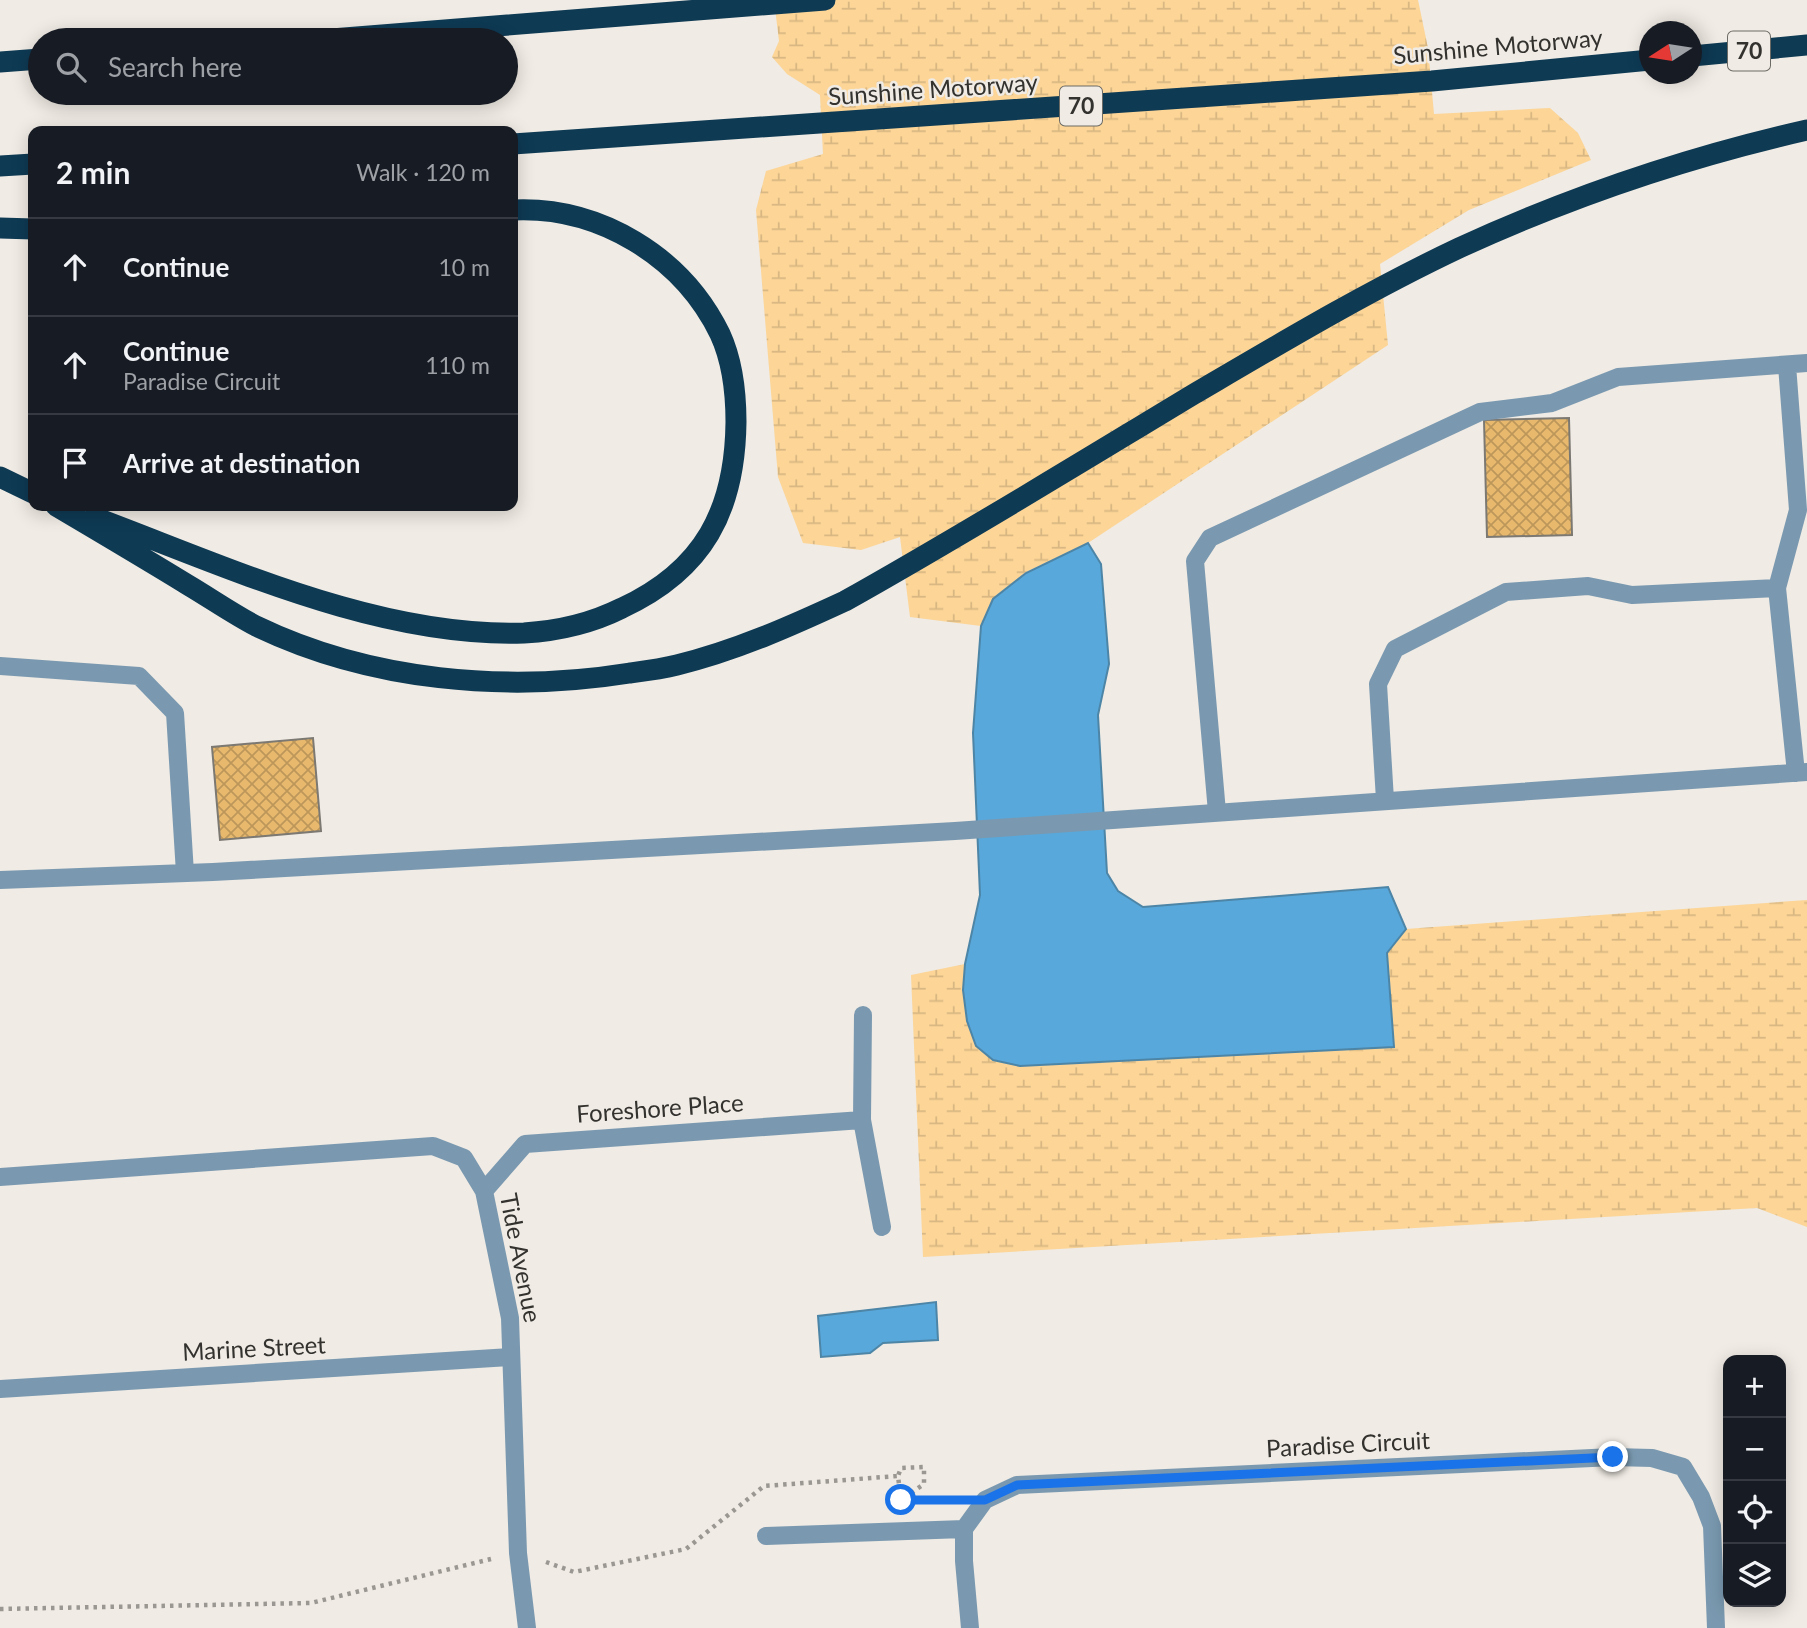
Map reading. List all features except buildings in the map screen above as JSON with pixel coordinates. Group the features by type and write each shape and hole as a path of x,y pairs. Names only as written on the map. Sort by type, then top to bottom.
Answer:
{"highway":[{"path":"471,28 825,0"},
{"name":"70","path":"1702,55 1807,45"},
{"path":"0,62 28,60"},
{"name":"Sunshine Motorway","path":"518,144 1418,82 1639,61"},
{"path":"64,511 255,625 305,646 356,661 416,674 479,681 533,683 579,680 676,666 793,625 845,601 1258,356 1382,286 1460,248 1558,207 1647,176 1725,150 1807,130"},
{"path":"0,166 28,164"},
{"path":"76,511 341,607 408,622 472,631 535,632 566,628 609,615 644,598 681,569 701,547 728,494 736,451 732,370 720,334 697,298 667,262 629,237 594,221 557,213 518,210"},
{"path":"0,228 28,229"},
{"path":"0,477 28,491"}],"lane":[{"path":"1217,812 1195,561 1210,538 1480,412 1552,403 1618,377 1807,363"},
{"path":"0,880 185,873 955,831 1801,772 1777,588 1798,510 1787,365"},
{"path":"1385,800 1378,684 1395,649 1506,592 1588,586 1632,595 1777,588"},
{"path":"0,666 139,676 174,713 185,873"},
{"path":"863,1015 862,1120 882,1227"},
{"name":"Foreshore Place","path":"484,1191 525,1144 862,1120"},
{"name":"Tide Avenue","path":"0,1177 433,1146 464,1158 484,1191 509,1318 518,1553 527,1628"},
{"name":"Marine Street","path":"0,1389 511,1357"},
{"name":"Paradise Circuit","path":"964,1529 985,1500 1017,1485 1613,1457 1652,1458 1683,1467 1701,1497 1712,1526 1716,1628"},
{"path":"766,1536 964,1529 970,1628"}],"path":[{"path":"924,1467 924,1484 901,1500 898,1476 901,1468 924,1467"},
{"path":"0,1609 311,1603 518,1553 574,1572 686,1549 764,1486 898,1476"},
{"path":"901,1500 913,1500"}],"green space":[{"path":"774,0 1418,0 1428,48 1434,114 1550,108 1578,133 1591,160 1469,210 1380,264 1388,345 1088,543 1026,572 993,599 981,626 910,617 900,537 861,550 803,543 778,477 756,210 766,171 823,154 820,95 787,74 772,57 779,41"},
{"path":"1807,900 1807,1227 1757,1208 923,1257 911,975 965,964 963,990 1020,1066 1393,1047 1387,953 1406,929"}],"water":[{"path":"1088,543 1101,564 1109,664 1098,715 1107,873 1118,891 1143,907 1388,887 1406,929 1387,953 1394,1047 1020,1066 993,1060 976,1046 967,1021 963,990 965,964 980,895 973,733 981,626 993,599 1026,573"},
{"path":"936,1302 938,1340 883,1343 870,1353 821,1357 818,1316"}],"route":[{"path":"901,1500 985,1500 1017,1485 1613,1457"}]}
